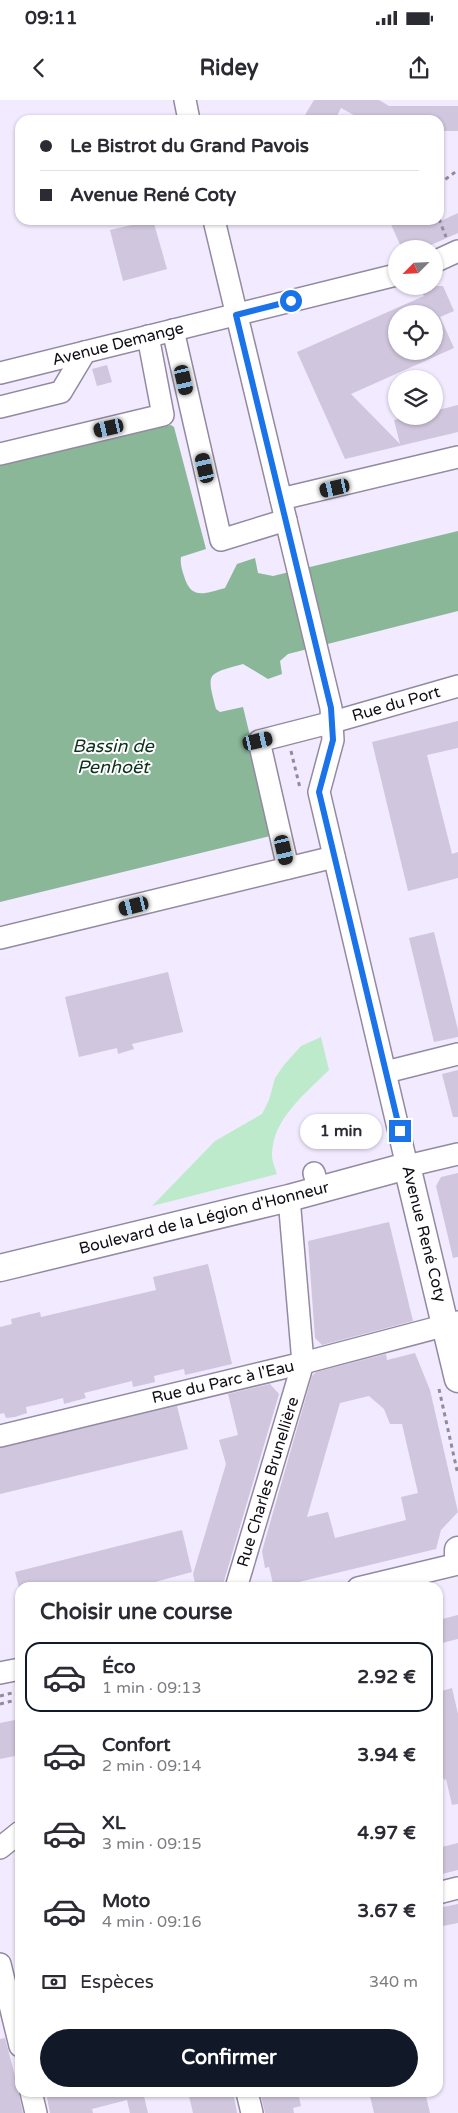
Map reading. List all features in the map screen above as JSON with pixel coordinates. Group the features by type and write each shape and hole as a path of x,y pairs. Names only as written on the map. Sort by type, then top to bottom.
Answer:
{"main road":[{"name":"Boulevard de la Légion d'Honneur","path":"0,1268 289,1198 317,1181 407,1166"},
{"name":"Avenue René Coty","path":"407,1166 452,1323 458,1379"}],"street":[{"path":"184,100 188,115"},
{"name":"Avenue René Coty","path":"215,225 318,651 333,722 333,740 319,792 407,1166"},
{"path":"443,258 458,251"},
{"name":"Avenue Demange","path":"0,372 388,277"},
{"path":"173,330 221,540 286,520"},
{"path":"0,454 163,415 148,336"},
{"path":"0,407 61,392 85,352"},
{"path":"281,499 458,457"},
{"name":"Rue du Port","path":"288,868 258,741 333,722 458,686"},
{"path":"0,938 334,857"},
{"path":"386,1072 458,1054"},
{"path":"407,1166 458,1154"},
{"name":"Rue Charles Brunellière","path":"238,1582 304,1363 289,1198"},
{"name":"Rue du Parc à l'Eau","path":"0,1436 304,1363 452,1323"},
{"path":"383,1582 458,1564"},
{"path":"0,1674 15,1670"},
{"path":"0,1848 15,1836"},
{"path":"443,1892 458,1888"},
{"path":"0,1964 9,1992 15,2021"},
{"path":"32,2097 36,2113"},
{"path":"248,2097 252,2113"}],"path":[{"path":"444,180 458,170"},
{"path":"0,1696 15,1692"},
{"path":"0,1704 15,1700"}],"shaded area":[{"path":"321,1037 329,1070 292,1108 278,1130 272,1155 277,1174 152,1206 215,1141 262,1114 269,1100 275,1078 284,1065 301,1046"}],"water":[{"name":"Bassin de Penhoët","path":"171,425 174,427 206,549 181,557 181,567 187,584 195,592 206,593 225,588 237,564 255,558 258,573 273,576 458,531 458,611 288,654 280,661 282,674 268,679 243,664 222,670 212,676 211,688 216,709 220,712 243,707 273,831 270,836 0,902 0,465"}],"building":[{"path":"314,100 379,100 389,106 458,106 458,131 444,131 444,115 354,115 341,108 338,115 305,115"},
{"path":"458,213 458,233 442,240 398,240 391,225 444,225 444,220"},
{"path":"132,225 154,225 167,269 123,281 110,230"},
{"path":"443,286 454,311 443,316 443,305 404,305 424,295 443,295"},
{"path":"388,312 388,360 427,360 405,370 388,370 388,377 351,394 400,444 395,425 443,425 443,409 458,405 458,432 345,459 297,352"},
{"path":"443,324 454,348 443,353"},
{"path":"107,365 112,382 97,386 92,369"},
{"path":"458,721 458,748 427,755 452,854 458,852 458,878 408,891 372,742"},
{"path":"434,932 458,1030 458,1037 434,1042 409,938"},
{"path":"168,972 183,1032 132,1044 134,1049 118,1054 117,1048 79,1057 65,997"},
{"path":"458,1070 458,1117 453,1117 442,1074"},
{"path":"458,1173 458,1257 453,1258 436,1186 441,1177"},
{"path":"389,1222 413,1321 322,1345 315,1338 308,1241"},
{"path":"208,1264 232,1364 185,1375 184,1369 154,1376 155,1382 133,1387 132,1381 84,1393 86,1398 64,1404 63,1398 26,1407 27,1413 15,1417 6,1418 4,1413 0,1414 0,1327 12,1324 11,1319 40,1312 41,1317 156,1290 153,1277"},
{"path":"415,1353 430,1390 458,1512 441,1530 436,1549 299,1582 273,1582 269,1567 265,1568 262,1551 312,1376 316,1372 386,1354 387,1360","holes":["369,1396 384,1409 390,1424 402,1424 418,1493 401,1497 406,1520 335,1538 328,1512 307,1517 340,1403"]},
{"path":"270,1384 279,1394 224,1582 195,1582 193,1574 226,1464 219,1440 238,1435 228,1394"},
{"path":"177,1406 188,1449 0,1494 0,1448"},
{"path":"182,1530 192,1572 155,1582 18,1582 15,1572"},
{"path":"458,1615 458,1639 443,1643 443,1619"},
{"path":"452,1688 458,1714 458,1804 452,1805 446,1779 444,1780 443,1776 443,1691"},
{"path":"15,1720 15,1756 0,1759 0,1723"},
{"path":"458,1843 458,1870 443,1874 443,1847"},
{"path":"458,1904 458,1923 443,1926 443,1907"},
{"path":"5,2038 15,2076 15,2097 20,2097 23,2113 0,2113 0,2039"},
{"path":"47,2097 144,2097 148,2113 130,2113 127,2100 92,2109 93,2113 50,2113"},
{"path":"189,2097 234,2097 237,2113 193,2113"},
{"path":"261,2097 299,2097 301,2106 293,2108 294,2113 265,2113"},
{"path":"370,2097 426,2097 430,2113 374,2113"}],"route":[{"path":"291,301 236,315 331,708 333,740 319,792 400,1131"}]}
